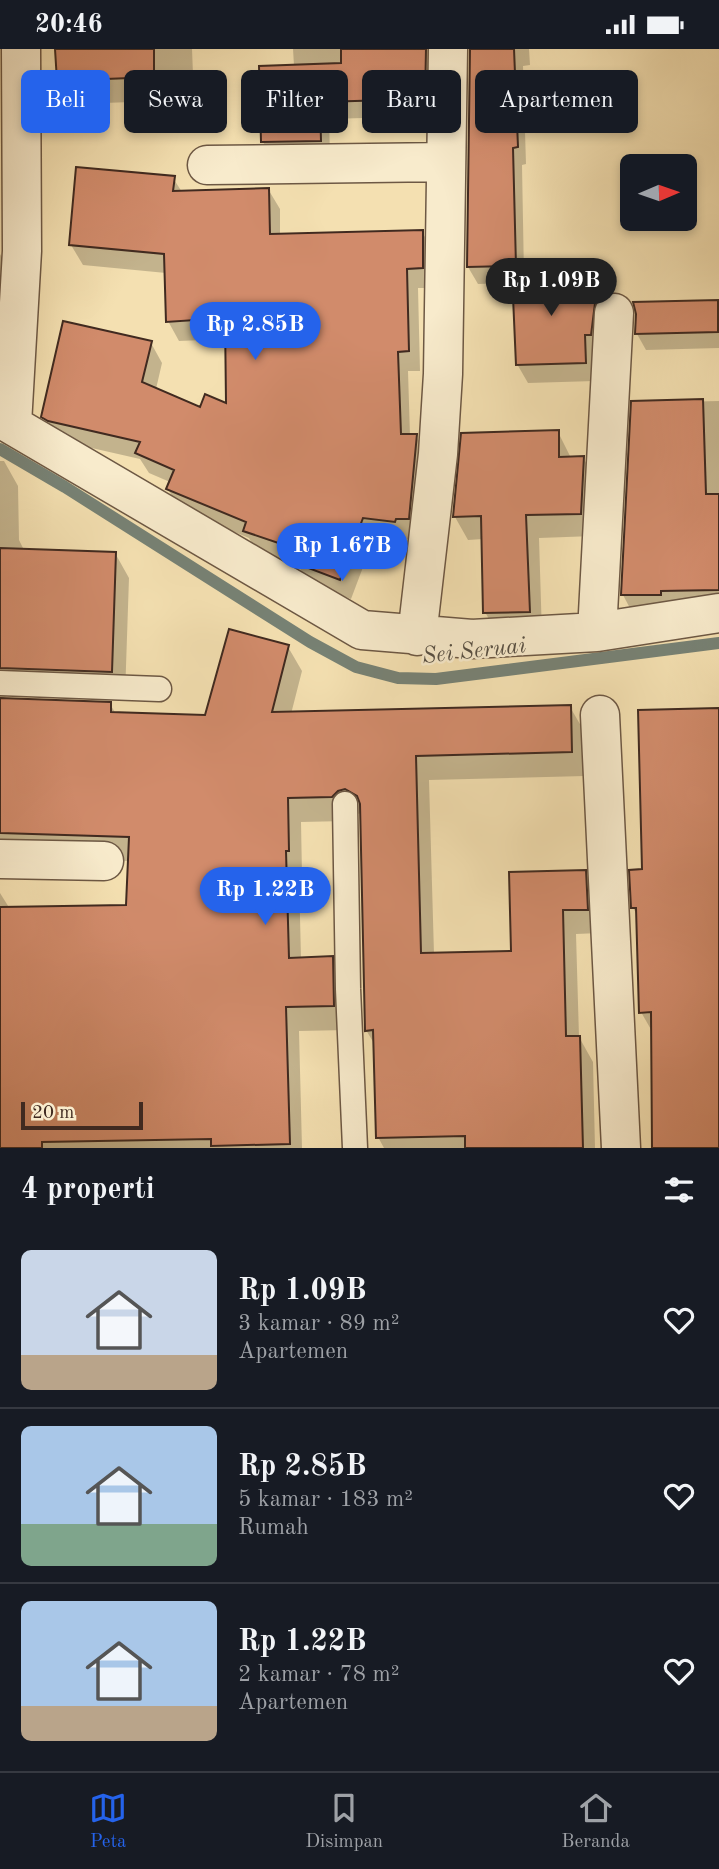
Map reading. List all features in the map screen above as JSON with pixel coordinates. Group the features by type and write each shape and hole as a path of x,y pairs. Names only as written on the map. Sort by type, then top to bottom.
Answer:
{"street":[{"path":"21,49 22,251 6,421 362,630 472,639 597,632 719,613"},
{"path":"417,636 438,454 443,374 448,49"},
{"path":"207,165 446,162"},
{"path":"597,632 614,313"},
{"path":"600,715 621,1148"},
{"path":"0,859 104,861"}],"lane":[{"path":"0,683 159,689"},
{"path":"345,804 348,989 355,1148"}],"building":[{"path":"55,49 154,49 154,70 124,70 124,78 110,79 110,70 56,70"},
{"path":"341,49 426,49 426,70 362,70 362,101 348,101 348,70 259,70 259,66 341,63"},
{"path":"470,49 514,49 515,70 475,70 475,133 517,133 518,147 513,148 516,266 467,267"},
{"path":"261,133 321,133 321,141 261,142"},
{"path":"76,167 175,176 173,191 269,188 270,234 423,230 423,268 407,269 409,351 398,352 401,434 417,434 409,519 396,519 395,522 363,518 340,580 295,563 299,550 243,531 246,522 166,489 174,470 135,453 140,442 48,421 41,417 63,321 152,341 142,382 200,407 205,394 226,403 225,318 166,322 164,254 69,245"},
{"path":"583,272 584,303 595,303 591,335 585,335 586,363 516,365 512,274"},
{"path":"718,300 718,332 635,334 636,314 633,302"},
{"path":"703,399 706,494 719,494 719,590 621,595 631,401"},
{"path":"559,430 559,457 584,456 581,514 526,515 530,612 483,613 481,516 453,517 461,433"},
{"path":"0,548 116,552 112,672 0,668"},
{"path":"229,629 289,645 272,712 571,705 572,752 416,756 421,953 511,951 509,872 586,870 588,910 563,910 566,1036 580,1036 583,1148 465,1148 465,1136 376,1138 373,1030 365,1031 360,804 357,796 345,789 332,797 288,798 289,851 286,851 289,958 333,956 334,1006 286,1007 290,1144 211,1146 211,1139 42,1142 42,1148 0,1148 0,907 126,905 129,837 0,833 0,698 111,702 111,712 205,715"},
{"path":"719,708 719,1148 652,1148 651,1012 639,1013 636,908 631,908 629,870 642,869 638,710"}],"waterway":[{"name":"Sei Seruai","path":"0,449 310,642 356,667 398,678 436,679 719,643"}]}
